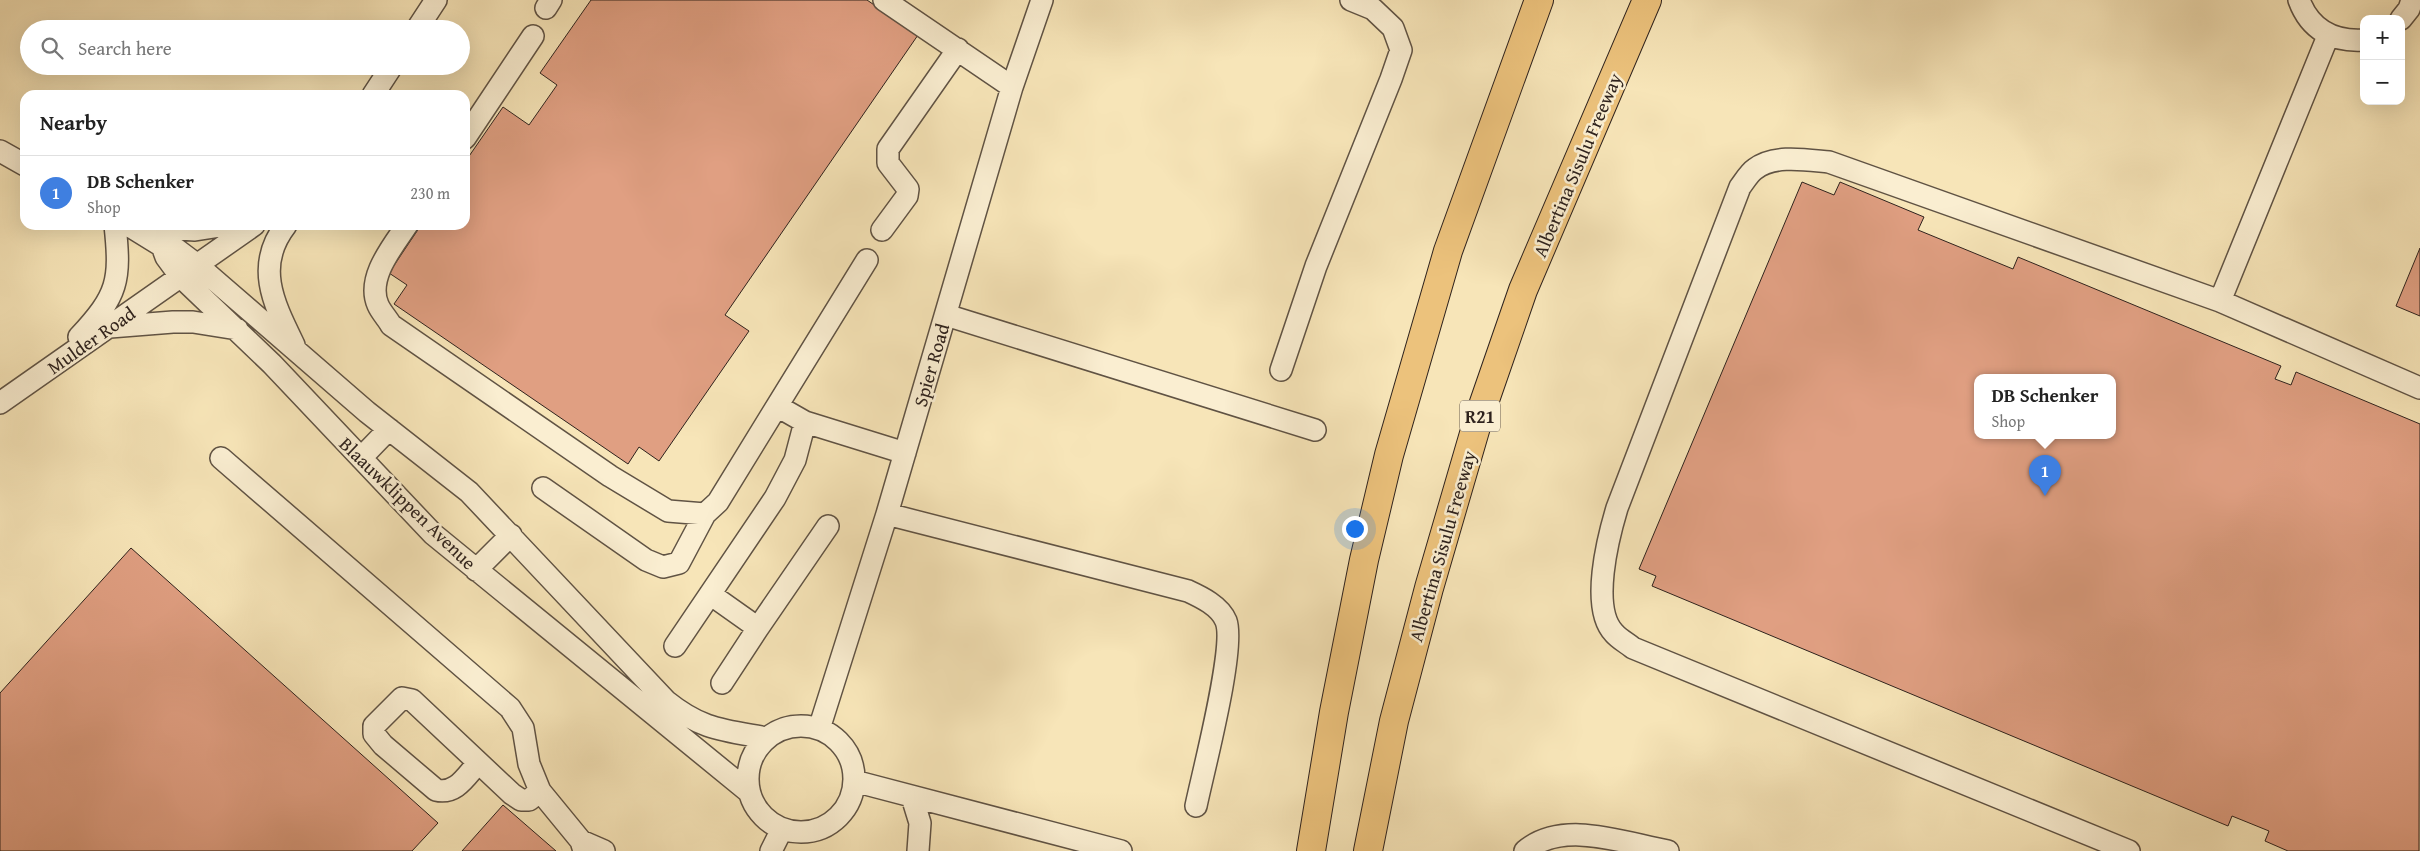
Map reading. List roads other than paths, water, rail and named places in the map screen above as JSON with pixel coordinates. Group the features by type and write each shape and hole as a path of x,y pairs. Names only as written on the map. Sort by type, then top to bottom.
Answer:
{"highway":[{"path":"1311,851 1334,712 1364,560 1389,455 1448,252 1538,0"},
{"name":"Albertina Sisulu Freeway","path":"1368,851 1394,721 1429,588 1478,420 1523,290 1647,0"}],"street":[{"path":"423,20 436,0"},
{"path":"884,0 1012,87"},
{"name":"Spier Road","path":"819,729 887,514 1012,87 1042,0"},
{"path":"1281,370 1316,266 1392,79 1401,50 1393,28 1373,8 1351,0"},
{"path":"2299,0 2310,19 2328,36 2360,40"},
{"path":"2404,15 2412,0"},
{"path":"470,130 533,36"},
{"path":"2220,301 2328,36"},
{"path":"882,230 907,196 908,189 888,164 888,148 958,49"},
{"path":"376,90 386,75"},
{"path":"0,151 20,162"},
{"path":"2130,851 1633,648 1613,632 1604,610 1603,574 1606,544 1617,508 1740,187 1755,168 1783,160 1798,159 1829,162 2220,301 2420,388"},
{"path":"52,367 99,316 109,301 116,283 123,230"},
{"name":"Blaauwklippen Avenue","path":"133,230 162,246 166,257 188,270 298,352 389,429 469,492 666,701 685,716 708,727 767,738"},
{"name":"Mulder Road","path":"0,402 247,230"},
{"path":"283,230 271,248 268,270 272,292 298,352"},
{"path":"404,230 386,258 376,280 378,304 391,324 610,476 668,511 705,514"},
{"path":"543,488 646,560 663,567 680,563 705,514 718,502 867,260"},
{"name":"Blaauwklippen Avenue","path":"188,270 237,329 433,534 749,792"},
{"path":"946,315 1315,430"},
{"path":"109,327 193,322 237,329"},
{"path":"777,406 805,422 905,453"},
{"path":"676,646 779,491 795,460 805,422"},
{"path":"361,458 389,429"},
{"path":"221,458 510,708 523,728 529,764 540,791 583,846 604,851"},
{"path":"887,514 1188,591 1216,608 1226,621 1226,658 1196,806"},
{"path":"722,683 828,526"},
{"path":"476,570 511,535"},
{"path":"710,594 758,628"},
{"path":"478,762 453,789 446,792 436,790 383,745 374,734 374,726 402,698 412,700 478,762 512,794 522,800 529,800 540,791"},
{"path":"806,726 819,729 834,737 845,750 852,765 854,781 851,798 843,812 830,823 815,830 799,832 782,829 767,821 756,808 749,792 747,777 750,762 757,749 767,738 779,731 792,727 806,726"},
{"path":"854,781 1121,851"},
{"path":"912,796 920,823 918,851"},
{"path":"771,851 782,829"},
{"path":"1525,851 1538,842 1554,836 1576,835 1668,851"}],"place":[{"name":"DB Schenker","path":"2045,496"}]}
